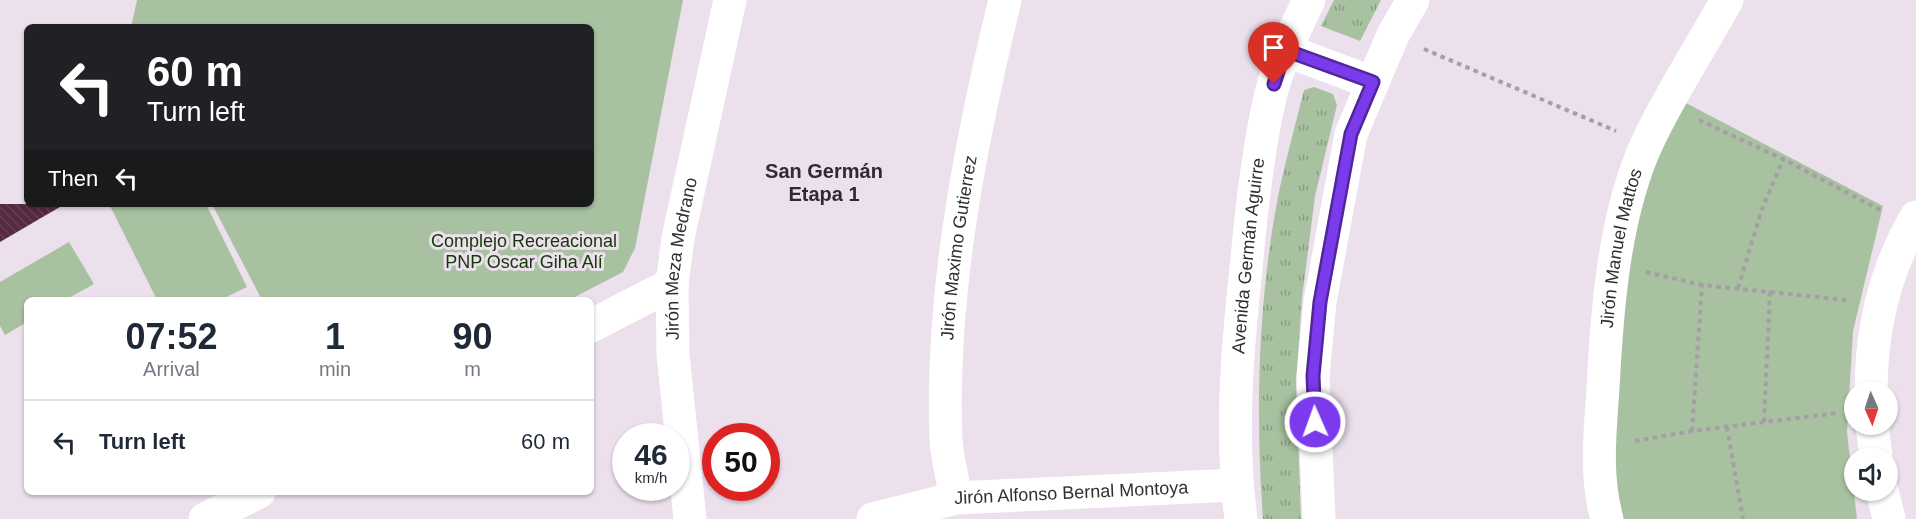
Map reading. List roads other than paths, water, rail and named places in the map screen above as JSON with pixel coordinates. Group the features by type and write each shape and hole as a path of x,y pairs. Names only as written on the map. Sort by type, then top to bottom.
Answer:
{"street":[{"name":"Jirón Meza Medrano","path":"690,519 674,354 672,284 678,238 730,0"},
{"name":"Jirón Maximo Gutierrez","path":"956,498 946,442 947,363 955,268 991,60 1005,0"},
{"name":"Avenida Germán Aguirre","path":"1241,519 1236,485 1235,434 1238,341 1253,197 1269,101 1285,50 1309,0"},
{"path":"1319,519 1313,376 1320,302 1351,134 1393,35 1413,0"},
{"name":"Jirón Manuel Mattos","path":"1607,519 1599,447 1607,323 1615,265 1629,199 1647,144 1727,0"},
{"path":"1285,50 1373,82"},
{"path":"1872,381 1880,302 1899,250 1913,222"},
{"path":"594,324 672,284"},
{"name":"Jirón Alfonso Bernal Montoya","path":"873,519 956,498 1236,485"},
{"path":"204,519 253,495"},
{"path":"1885,501 1889,519"}],"district":[{"name":"San Germán Etapa 1","path":"824,182"}],"park label":[{"name":"Complejo Recreacional PNP Oscar Giha Alí","path":"524,251"}]}
